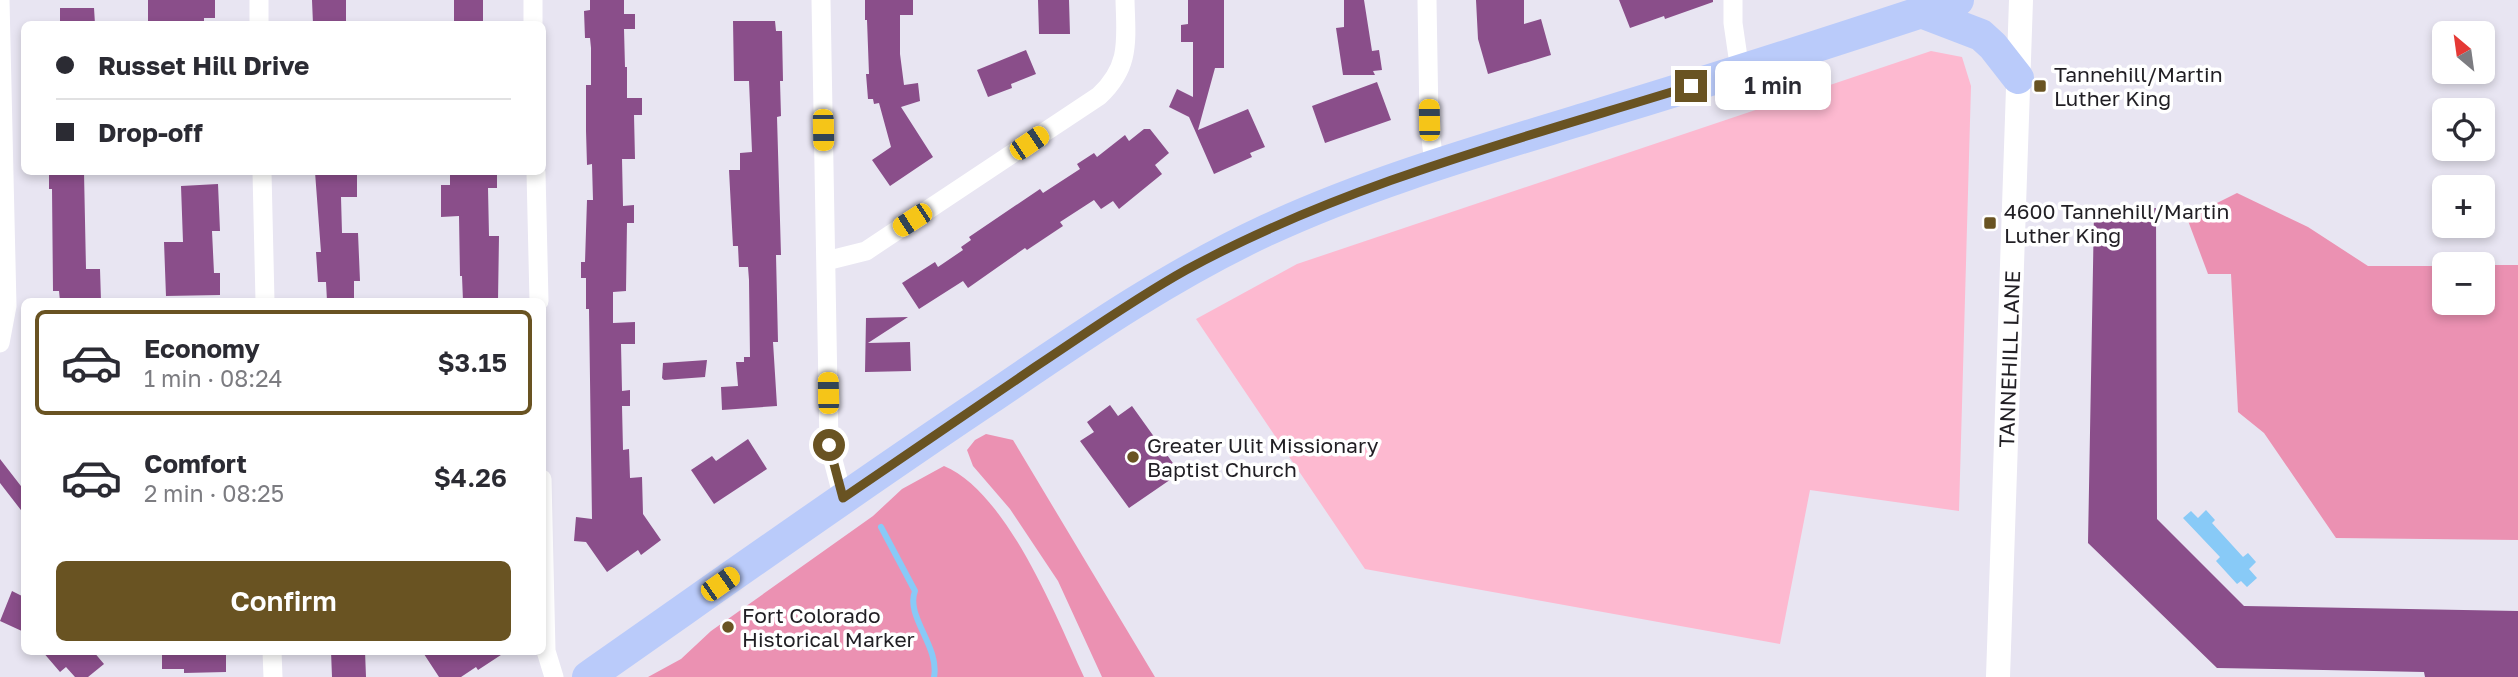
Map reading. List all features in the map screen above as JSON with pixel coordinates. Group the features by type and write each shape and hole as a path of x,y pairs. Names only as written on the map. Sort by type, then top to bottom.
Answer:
{"main road":[{"path":"587,677 843,498 1115,314 1186,271 1268,230 1434,165 1740,71 1958,0"},
{"path":"1921,12 1981,35 2018,78"}],"street":[{"path":"0,0 7,306 0,343"},
{"path":"259,0 259,21"},
{"path":"533,0 533,21"},
{"path":"821,0 829,445 843,498"},
{"path":"826,261 866,251 1099,96 1111,85 1124,57 1125,0"},
{"path":"1427,0 1429,120 1434,165"},
{"path":"1733,0 1733,23 1740,71"},
{"name":"TANNEHILL LANE","path":"1998,677 2021,0"},
{"path":"262,175 265,298"},
{"path":"536,175 539,298"},
{"path":"546,651 554,677"},
{"path":"272,655 273,677"}],"shaded area":[{"path":"1931,51 1962,57 1971,86 1959,511 1810,490 1780,644 1365,569 1196,319 1297,264"},
{"path":"2237,193 2308,227 2368,266 2432,266 2432,315 2495,315 2495,265 2518,265 2518,540 2336,538 2264,433 2238,412 2231,274 2208,274 2187,218"},
{"path":"986,434 1013,440 1155,677 1102,677 1058,581 1010,509 973,466 967,450 975,440"},
{"path":"944,466 967,480 989,502 1009,529 1028,559 1084,677 648,677 681,659 711,631 873,516 902,489"}],"water":[{"path":"2206,510 2215,520 2212,523 2243,557 2248,553 2256,562 2249,569 2257,578 2247,587 2241,581 2237,584 2216,561 2220,557 2183,518 2191,511 2198,518"}],"building":[{"path":"148,0 215,0 215,18 204,18 204,21 148,21"},
{"path":"312,0 346,0 346,21 313,21"},
{"path":"454,0 483,0 483,21 454,21"},
{"path":"590,0 624,0 624,14 635,14 635,29 624,29 627,98 642,98 642,115 634,115 635,159 622,159 623,206 634,205 634,223 627,223 626,291 613,292 613,323 635,322 635,344 621,344 622,391 630,390 630,406 622,406 623,450 629,449 630,478 642,477 643,514 661,540 641,555 638,550 607,572 586,542 574,541 576,517 592,519 589,309 586,309 586,278 581,278 581,262 585,262 587,200 593,200 592,164 587,165 586,131 586,85 591,85 591,48 590,38 585,38 584,11 590,10"},
{"path":"865,0 913,0 913,15 900,15 900,54 904,85 918,83 920,101 901,107 933,157 890,186 872,160 891,147 879,103 874,104 873,99 868,99"},
{"path":"1038,0 1069,0 1070,34 1039,34"},
{"path":"1188,0 1224,0 1224,68 1215,68 1198,130 1248,109 1265,147 1250,153 1252,157 1214,174 1189,117 1169,107 1177,89 1193,97 1193,42 1181,42 1181,25 1188,24"},
{"path":"1344,0 1364,0 1372,51 1379,50 1382,70 1373,71 1375,75 1343,75 1336,28 1344,27"},
{"path":"1476,0 1524,0 1524,24 1541,19 1551,55 1488,74 1478,39"},
{"path":"1619,0 1713,0 1713,2 1630,28"},
{"path":"60,8 94,8 95,21 60,21"},
{"path":"733,21 775,21 776,31 782,31 781,116 777,117 781,255 776,255 778,342 773,342 777,406 722,410 721,387 738,386 736,362 744,362 744,357 750,357 748,267 739,267 738,246 733,246 729,170 740,170 740,153 752,152 749,81 734,81"},
{"path":"1026,50 1036,74 1011,84 1012,88 988,97 977,70"},
{"path":"1377,82 1391,120 1325,143 1312,106"},
{"path":"1144,129 1150,129 1169,153 1155,165 1162,174 1119,209 1113,201 1101,209 1094,200 1060,222 1063,226 1027,250 1025,248 968,288 963,281 919,309 902,283 935,262 938,267 963,250 961,247 971,240 969,237 1040,189 1043,193 1080,169 1077,164 1094,153 1097,157 1125,135 1129,141"},
{"path":"49,175 84,175 86,269 100,269 101,298 60,298 59,291 53,291 52,189 49,189"},
{"path":"315,175 357,175 357,197 341,197 342,233 358,233 360,281 354,281 354,298 327,298 326,282 318,282 316,252 321,252"},
{"path":"450,175 497,175 497,188 488,188 489,236 499,236 498,298 463,298 459,216 441,217 441,185 450,185"},
{"path":"218,184 220,231 212,231 214,273 220,273 220,295 166,296 164,242 183,242 181,186"},
{"path":"2156,208 2157,519 2244,606 2518,611 2518,677 2425,677 2424,672 2217,668 2088,543 2094,212"},
{"path":"908,317 868,343 910,342 911,371 865,372 866,318"},
{"path":"707,360 705,377 662,378 663,363"},
{"name":"Greater Ulit Missionary Baptist Church","path":"1110,405 1118,416 1132,406 1180,473 1129,508 1080,441 1094,432 1087,422"},
{"path":"748,439 767,469 714,504 691,470 712,456 716,461"},
{"path":"0,459 21,486 21,510 0,483"},
{"path":"12,591 21,596 21,631 0,621"},
{"path":"45,655 96,655 104,664 88,677 75,677 66,667 60,672"},
{"path":"162,655 226,655 226,672 184,673 184,669 162,669"},
{"path":"331,655 365,655 366,677 332,677"},
{"path":"425,655 501,655 461,677 439,677"}],"waterway":[{"path":"881,527 915,591 915,611 932,654 934,677"}],"place":[{"name":"Tannehill/Martin Luther King","path":"2040,86"},
{"name":"4600 Tannehill/Martin Luther King","path":"1990,223"},
{"name":"Greater Ulit Missionary Baptist Church","path":"1133,457"},
{"name":"Fort Colorado Historical Marker","path":"728,627"}],"route":[{"path":"829,445 843,498 1115,314 1186,271 1268,230 1434,165 1691,86"}]}
